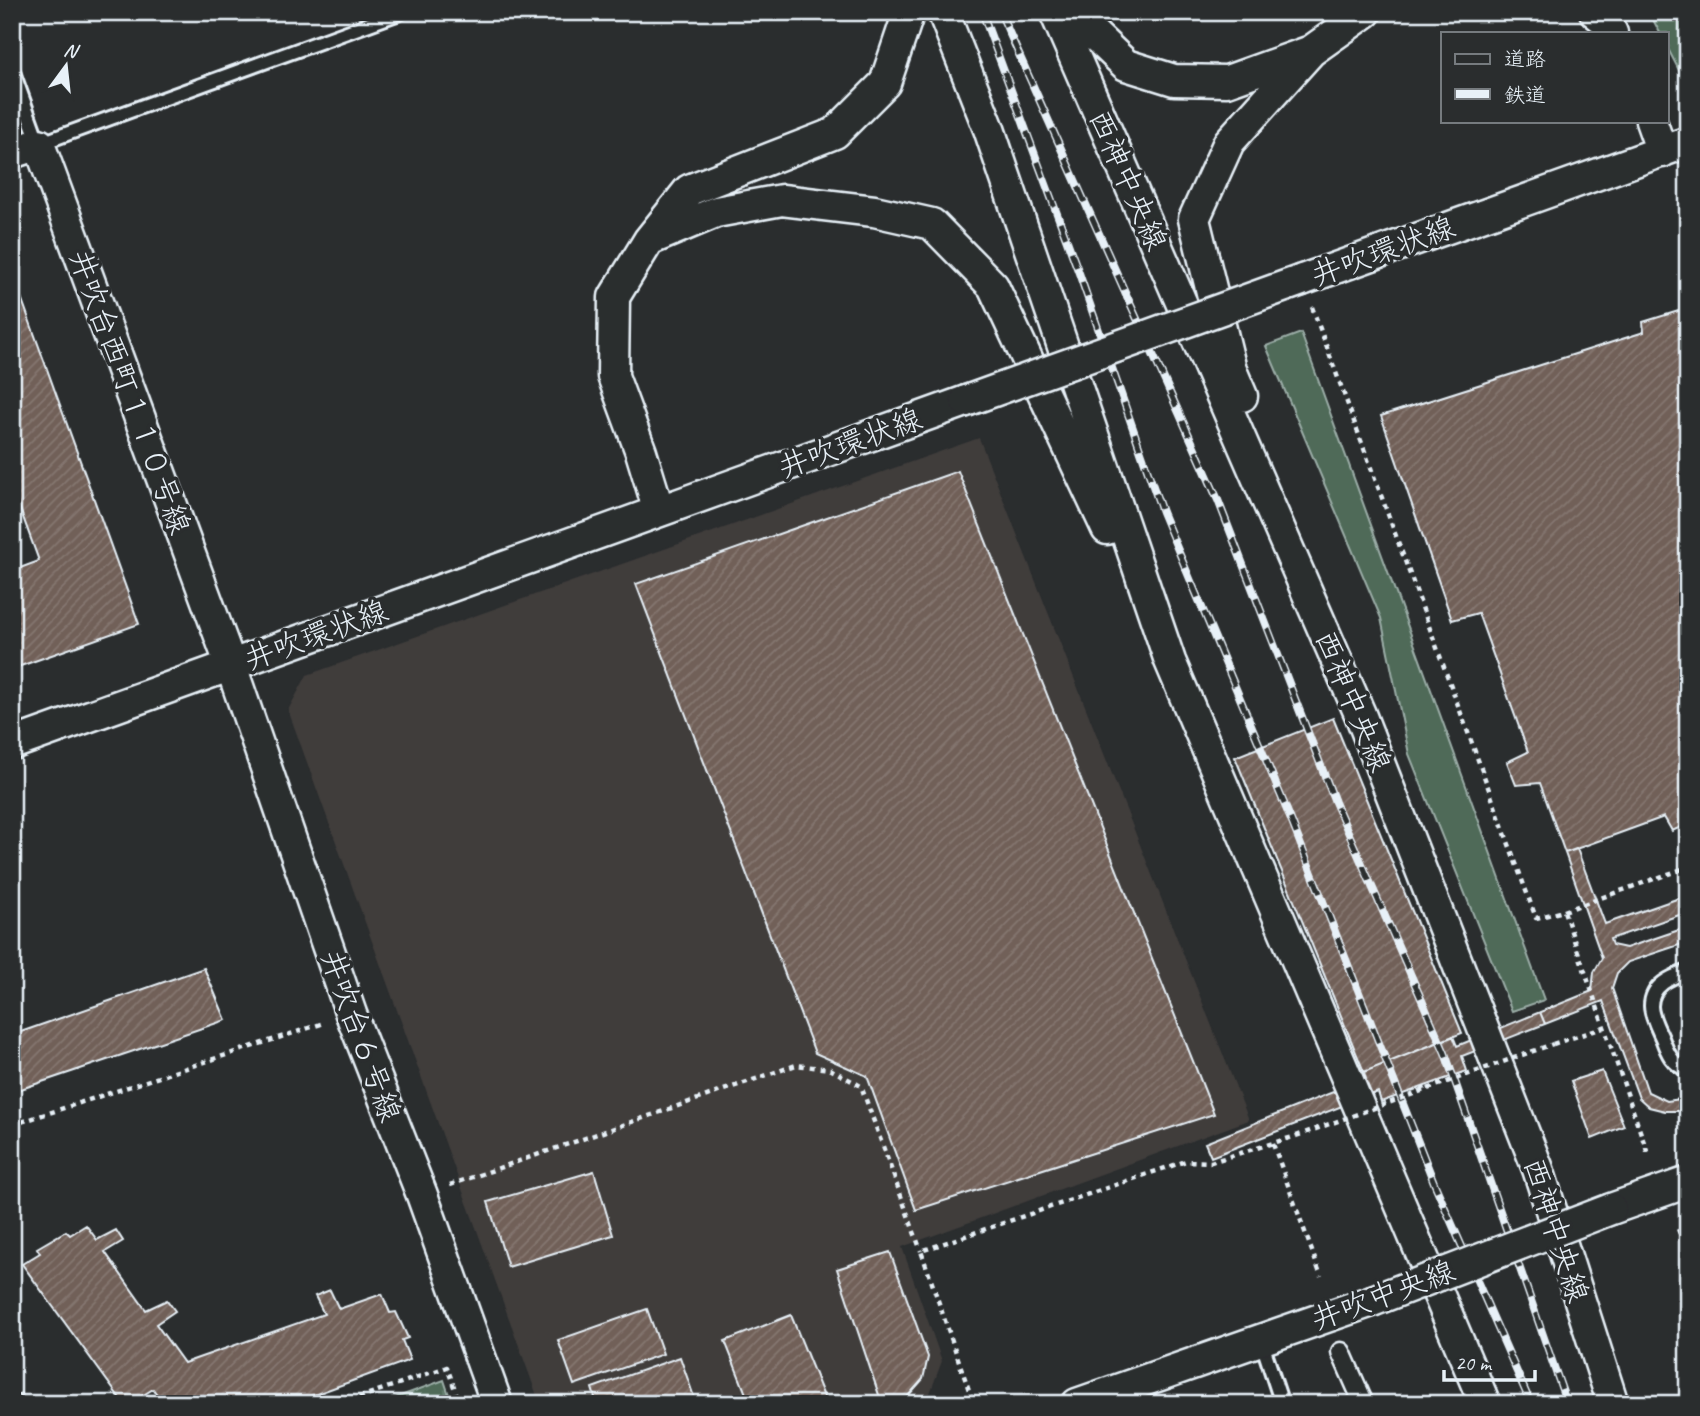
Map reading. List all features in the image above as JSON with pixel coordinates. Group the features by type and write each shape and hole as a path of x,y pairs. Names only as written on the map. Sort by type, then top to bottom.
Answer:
{"street":[{"path":"659,511 613,376 614,297 649,240 689,190 835,133 885,83 909,12"},
{"path":"943,12 989,129 1170,661"},
{"name":"西神中央線","path":"1055,12 1360,714 1538,1169 1613,1404"},
{"path":"1077,12 1083,24 1126,65 1174,79 1227,81 1311,51"},
{"path":"1360,714 1311,557 1231,370 1194,219 1229,142 1311,51 1366,12"},
{"path":"1595,12 1606,21 1612,32"},
{"path":"1652,122 1675,147"},
{"name":"井吹環状線","path":"12,744 1675,147"},
{"name":"井吹台西町１１０号線","path":"26,148 231,666"},
{"path":"649,240 716,212 782,200 874,211 932,224 993,286 1170,661 1485,1404"},
{"name":"井吹台６号線","path":"231,666 351,1014 422,1195 497,1404"},
{"name":"井吹中央線","path":"1077,1404 1372,1301 1688,1182"},
{"path":"1340,1352 1364,1404"}],"lane":[{"path":"12,69 26,148 402,12"},
{"path":"1688,971 1667,978 1655,993 1651,1008 1667,1053 1678,1067 1688,1070"},
{"path":"1261,1340 1282,1404"}],"path":[{"path":"1685,183 1688,190"},
{"path":"1302,280 1536,918 1564,911 1688,867"},
{"path":"1564,911 1648,1154"},
{"path":"12,1125 351,1014"},
{"path":"921,1251 1186,1161 1210,1162 1273,1144 1603,1028"},
{"path":"422,1195 796,1065 830,1069 861,1086 972,1399"},
{"path":"1273,1144 1321,1276"},
{"path":"1678,1229 1688,1253"},
{"path":"340,1404 447,1367 460,1404"},
{"path":"13,1388 29,1404"}],"shaded area":[{"path":"979,438 1249,1120 902,1247 942,1361 926,1404 540,1404 288,710 307,675"}],"green space":[{"path":"1649,12 1688,12 1688,76 1683,78 1668,49 1668,32 1659,32"},
{"path":"1301,333 1544,1000 1512,1011 1409,754 1381,618 1266,346"},
{"path":"444,1380 452,1404 379,1404"}],"building":[{"path":"12,272 139,624 12,669 12,571 39,561 12,487"},
{"path":"1688,308 1688,824 1672,831 1664,817 1565,853 1540,783 1516,785 1507,762 1528,752 1478,613 1452,620 1381,416 1644,332 1643,322"},
{"path":"958,471 1214,1114 916,1210 867,1076 815,1053 636,584"},
{"path":"1333,718 1462,1033 1364,1072 1235,757"},
{"path":"1577,849 1605,924 1688,895 1688,912 1610,939 1612,945 1626,948 1688,927 1688,942 1628,962 1617,973 1612,988 1648,1092 1667,1101 1688,1098 1688,1111 1665,1111 1649,1107 1639,1098 1603,1001 1545,1024 1540,1012 1592,991 1594,972 1602,958 1565,853"},
{"path":"204,968 226,1020 12,1092 12,1035"},
{"path":"1540,1012 1545,1024 1462,1056 1467,1071 1381,1102 1378,1092 1211,1157 1205,1143 1366,1079 1364,1072 1453,1036 1457,1046"},
{"path":"1602,1071 1624,1126 1592,1139 1571,1081"},
{"path":"594,1171 613,1235 508,1267 488,1202"},
{"path":"86,1225 97,1240 116,1230 123,1241 105,1252 146,1310 167,1300 175,1311 156,1324 184,1363 324,1314 315,1296 330,1290 339,1309 382,1294 390,1313 396,1312 408,1338 402,1340 410,1360 289,1404 164,1404 153,1389 129,1404 124,1404 22,1264 40,1253 37,1248 66,1231 70,1235"},
{"path":"890,1252 928,1357 923,1379 907,1397 882,1404 837,1269"},
{"path":"647,1309 663,1354 574,1385 558,1340"},
{"path":"791,1315 827,1404 750,1404 725,1341"},
{"path":"680,1357 694,1397 674,1404 597,1404 592,1388"}],"railway":[{"path":"982,12 1079,273 1162,512 1291,820 1435,1185 1531,1404"},
{"path":"1000,12 1218,500 1335,802 1445,1053 1567,1404"}]}
